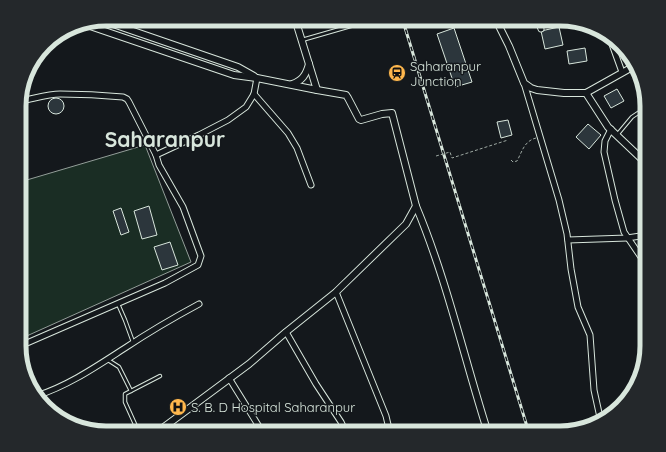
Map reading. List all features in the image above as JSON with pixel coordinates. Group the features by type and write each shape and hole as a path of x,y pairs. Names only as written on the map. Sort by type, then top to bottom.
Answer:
{"street":[{"path":"119,26 238,67 257,78"},
{"path":"297,26 317,90"},
{"path":"499,26 524,83 559,200 568,240 571,269 578,307 590,335 594,390 600,415"},
{"path":"94,27 234,75 292,84 346,95 359,119 361,120 382,114 392,113 416,206 424,224 458,328 486,426"},
{"path":"612,46 622,72"},
{"path":"292,84 298,82 303,77 309,64"},
{"path":"524,83 537,90 564,94 586,93 630,68"},
{"path":"156,155 228,120 246,107 254,94 257,78"},
{"path":"586,93 611,130 640,157"},
{"path":"26,343 165,283 198,265 201,256 183,207 159,165 156,155 130,102 127,99 123,97 91,94 59,94 27,100"},
{"path":"254,94 288,133 297,148 311,185"},
{"path":"611,130 605,141 604,158 622,225 627,238 640,256"},
{"path":"165,426 249,364 336,292 406,224 416,206"},
{"path":"568,240 627,238 640,236"},
{"path":"336,292 386,416 388,426"},
{"path":"42,394 54,390 108,359 168,320 199,304"},
{"path":"286,332 316,384 343,426"},
{"path":"229,378 259,426"}],"lane":[{"path":"302,40 351,26"},
{"path":"617,135 632,117 640,112"},
{"path":"117,304 125,320 133,343"},
{"path":"108,359 119,367 131,391"},
{"path":"136,426 125,402 125,394 160,376"}],"path":[{"path":"512,160 513,162 517,161 524,146 531,139 540,137"},
{"path":"436,156 450,152 452,158 508,140"}],"green space":[{"path":"145,145 191,262 26,336 26,180"}],"building":[{"path":"559,27 563,45 545,49 541,31"},
{"path":"454,28 472,82 455,87 437,34"},
{"path":"585,48 587,61 569,64 567,51"},
{"path":"617,89 624,101 611,108 604,96"},
{"path":"56,98 62,100 64,106 62,112 56,114 50,112 48,106 50,100"},
{"path":"508,120 512,135 501,138 497,122"},
{"path":"588,124 601,135 589,149 576,137"},
{"path":"149,206 157,235 142,239 134,211"},
{"path":"121,208 129,232 121,235 113,211"},
{"path":"170,242 178,265 162,270 154,247"}],"railway":[{"path":"405,26 527,426"}],"place":[{"name":"Saharanpur Junction","path":"397,73"},
{"name":"S. B. D Hospital Saharanpur","path":"178,407"}],"district":[{"name":"Saharanpur","path":"165,140"}]}
